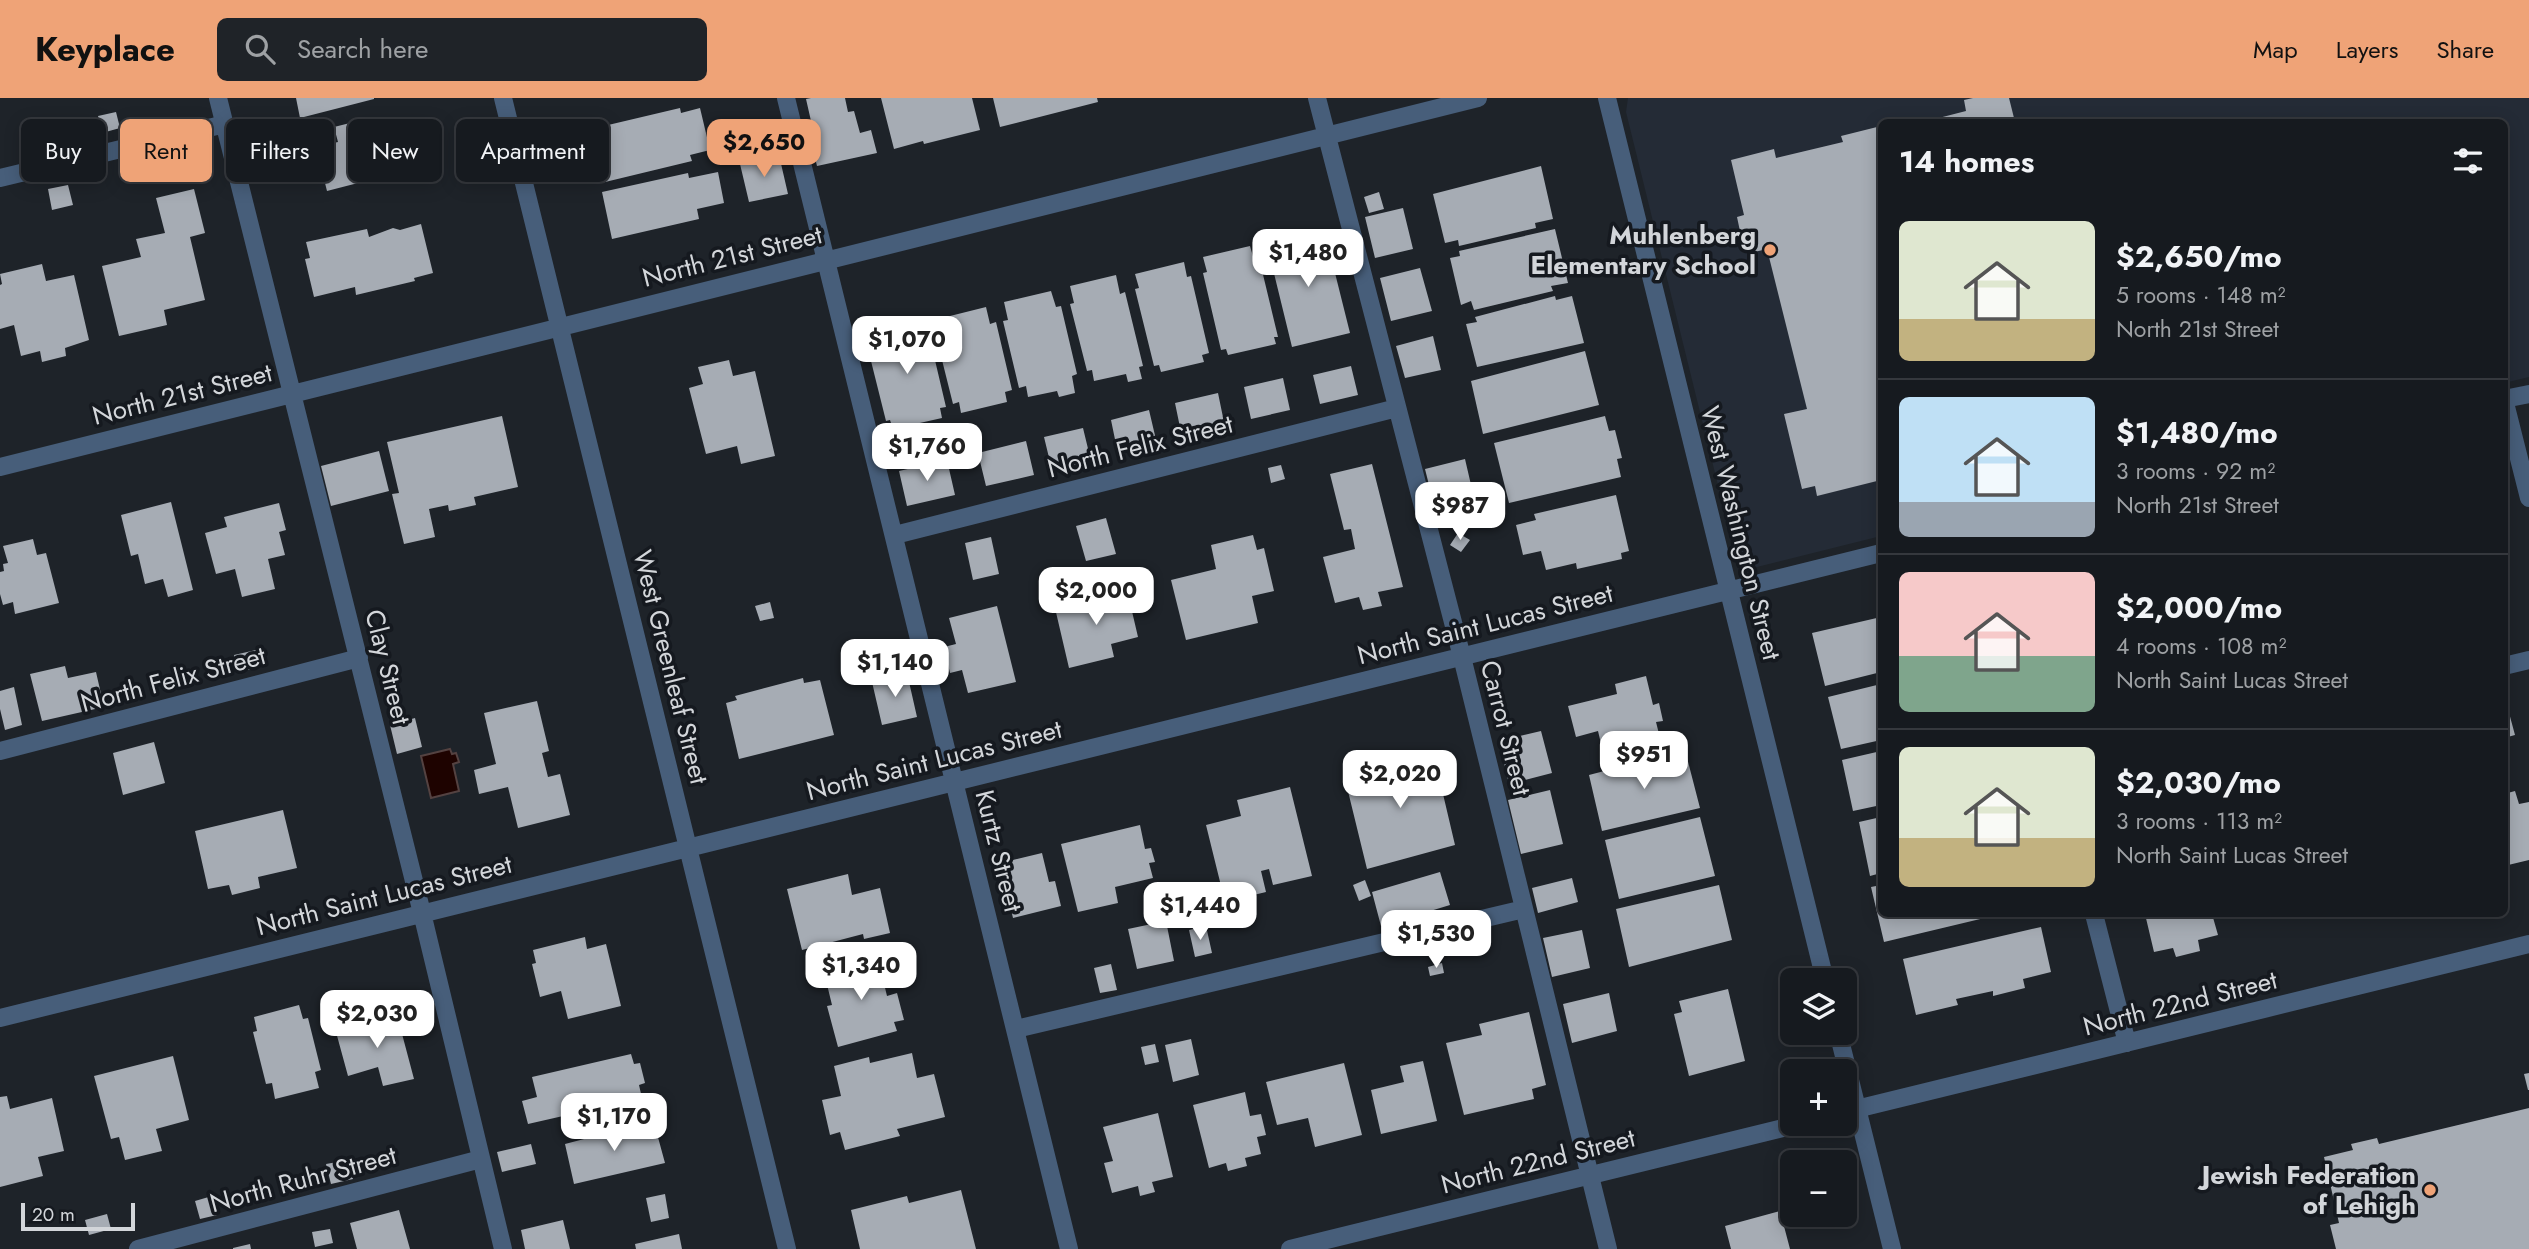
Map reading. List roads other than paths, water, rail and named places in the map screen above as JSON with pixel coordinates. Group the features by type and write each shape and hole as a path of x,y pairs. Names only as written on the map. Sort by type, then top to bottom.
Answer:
{"street":[{"name":"Clay Street","path":"218,98 359,658 503,1249"},
{"name":"West Greenleaf Street","path":"503,98 787,1249"},
{"name":"Kurtz Street","path":"786,98 1069,1249"},
{"name":"Carrot Street","path":"1317,98 1462,657 1608,1249"},
{"name":"North 21st Street","path":"0,467 1478,98"},
{"name":"West Washington Street","path":"1606,98 1822,968"},
{"path":"0,178 225,124"},
{"path":"2508,398 2529,394"},
{"name":"North Felix Street","path":"895,535 1397,408"},
{"path":"2508,415 2529,498"},
{"name":"North Saint Lucas Street","path":"0,1018 1878,554"},
{"name":"North Felix Street","path":"0,751 359,658"},
{"path":"2508,665 2529,660"},
{"path":"1016,1030 1524,909"},
{"path":"2095,917 2127,1043"},
{"name":"North 22nd Street","path":"1857,1110 2529,944"},
{"name":"North 22nd Street","path":"1290,1249 1780,1129"},
{"path":"1857,1131 1892,1249"},
{"name":"North Ruhr Street","path":"138,1249 481,1159"}],"place":[{"name":"Muhlenberg Elementary School","path":"1770,250"},
{"name":"Jewish Federation of Lehigh","path":"2430,1190"}]}
